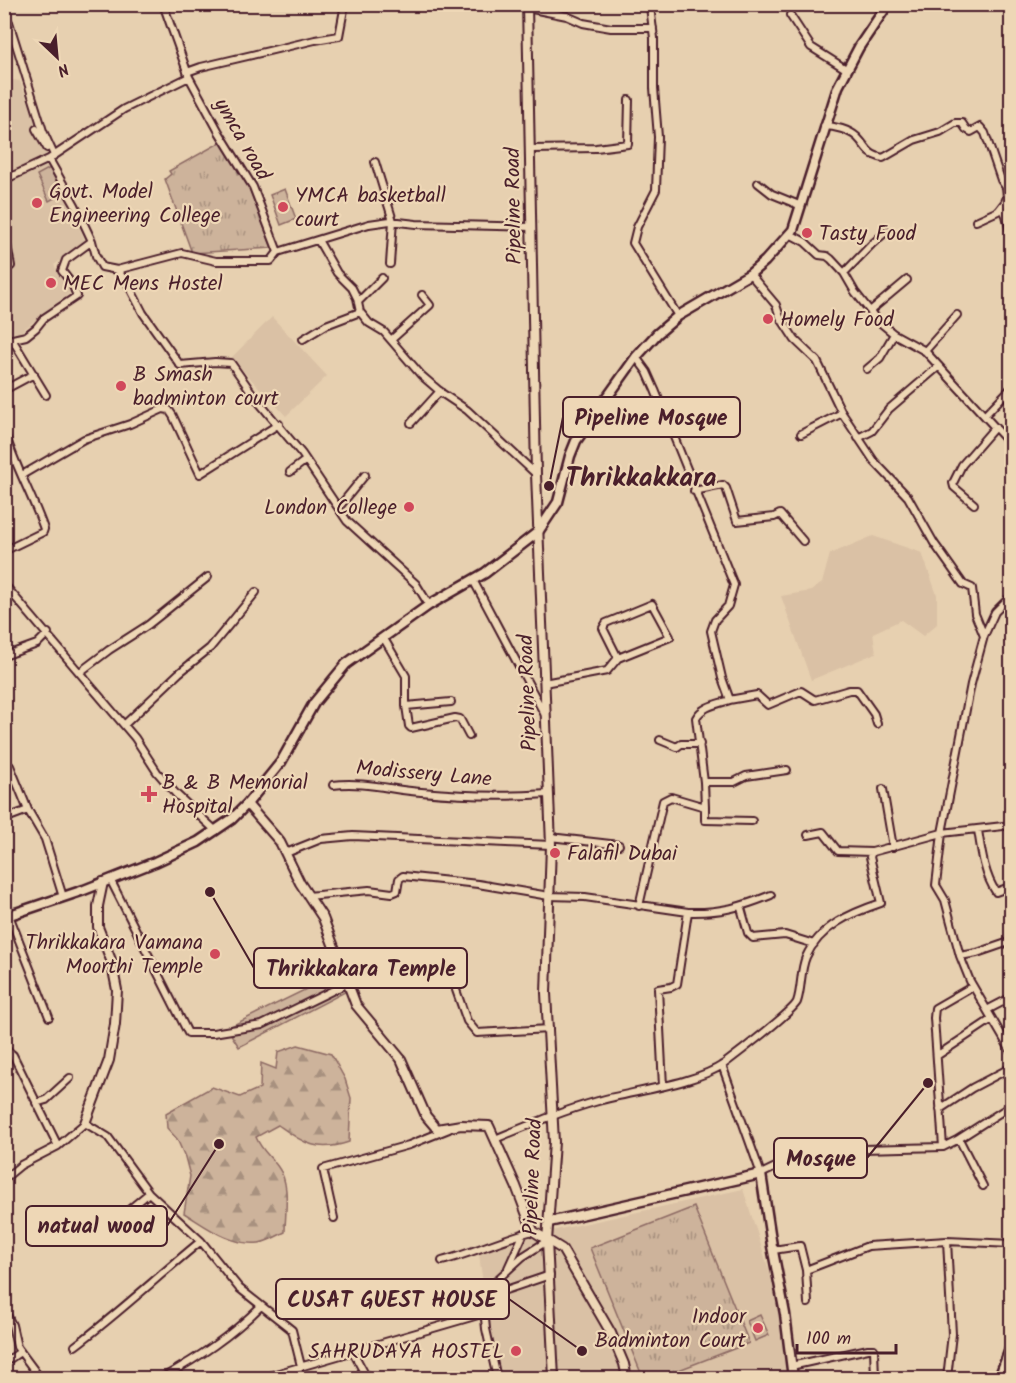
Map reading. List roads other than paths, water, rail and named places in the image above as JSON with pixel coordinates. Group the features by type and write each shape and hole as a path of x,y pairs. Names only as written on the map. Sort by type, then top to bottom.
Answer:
{"main road":[{"path":"7,916 106,881 178,852 216,831 247,804 280,762 314,703 339,670 429,605 473,580 538,532 558,502 576,441 636,357 678,316 750,274 793,230 830,106 846,69 888,4"},
{"path":"549,1222 760,1174 772,1250 786,1314 793,1378"},
{"path":"999,1378 1011,1344"}],"street":[{"name":"ymca road","path":"163,4 188,75 253,187 278,252"},
{"path":"4,180 51,157 124,110 201,67 339,36 345,4"},
{"path":"527,6 611,28 653,28"},
{"name":"Pipeline Road","path":"527,6 536,474 551,841 546,993 555,1142 548,1241 554,1378"},
{"path":"651,6 658,137 656,190 637,227 633,243 678,316"},
{"path":"790,15 811,46 846,69"},
{"path":"4,21 9,22 51,157"},
{"path":"531,149 596,148 628,144 629,100"},
{"path":"824,126 847,132 856,137 869,154 883,158 914,140 940,132 955,123 963,123 971,132 980,127 985,133 1006,187 1007,197 1002,208 976,221"},
{"path":"36,129 92,241 102,267 117,270 182,253 216,261 271,261 278,252 369,224 393,221 416,224 532,227"},
{"path":"375,162 393,221 390,264"},
{"path":"758,183 772,194 799,205"},
{"path":"1002,208 1006,215 1011,240"},
{"path":"4,229 11,266"},
{"path":"844,273 887,231"},
{"path":"790,234 805,242 819,255 831,259 844,273 877,320 894,334 925,351 1011,445"},
{"path":"318,240 337,273 352,288 360,312 369,323 384,332 422,375 467,410 536,474"},
{"path":"46,395 34,374 8,340 26,336 44,318 77,296 72,284 62,271 66,260 92,241"},
{"path":"117,270 128,284 143,313 180,365 231,363 257,400 279,424 306,460 347,521 416,584 429,605"},
{"path":"750,274 776,305 780,318 795,340 817,362 842,413 858,438 874,460 908,497 934,543 963,584 972,588 975,614 984,636"},
{"path":"358,302 382,278"},
{"path":"870,311 907,280"},
{"path":"391,340 430,305 423,295"},
{"path":"303,339 326,325 360,312"},
{"path":"925,351 957,315"},
{"path":"867,369 880,358 894,334"},
{"path":"636,357 655,390 734,585 728,606 716,620 711,632 729,700"},
{"path":"858,438 872,431 889,409 938,367"},
{"path":"4,390 34,374"},
{"path":"985,415 1011,387"},
{"path":"411,423 440,391"},
{"path":"22,475 84,439 130,424 163,409 169,410 173,416 200,474 279,424"},
{"path":"801,434 842,413"},
{"path":"974,504 954,487 953,483 963,465 995,427"},
{"path":"4,430 12,454 36,506 43,532 4,551"},
{"path":"290,472 306,460"},
{"path":"339,507 365,475"},
{"path":"694,491 723,485 737,521 774,517 780,514 803,541"},
{"path":"80,672 148,625 208,577"},
{"path":"473,580 546,716"},
{"path":"5,586 48,633 124,725 163,780 216,831"},
{"path":"124,725 179,673 210,648 256,592"},
{"path":"1011,595 995,612 984,636 971,684 942,833 936,885 945,900 960,956 973,986 1011,1053"},
{"path":"544,683 607,671 618,658 670,637 652,604 606,623 603,628 618,658"},
{"path":"4,656 37,644 48,633"},
{"path":"383,637 406,676 408,726 411,728 455,718 460,719 469,736"},
{"path":"752,821 705,820 698,714 705,708 729,700 757,695 768,705 801,691 815,700 849,690 857,690 874,714 878,724"},
{"path":"406,706 451,702"},
{"path":"660,740 677,747 681,744 699,744"},
{"path":"4,768 10,766 28,810 45,838 63,897"},
{"path":"704,782 734,782 746,776 787,770"},
{"name":"Modissery Lane","path":"333,785 363,784 388,789 463,796 548,794"},
{"path":"883,789 893,847"},
{"path":"639,906 663,801 670,797 705,807"},
{"path":"247,804 280,842 308,896 323,918 356,1005 400,1059 426,1116 437,1129 457,1125 489,1126 528,1232 506,1271"},
{"path":"4,819 28,810"},
{"path":"808,835 823,831 838,851 873,852 942,833 1011,825"},
{"path":"978,830 994,890 996,892 1011,886"},
{"path":"285,854 321,839 353,836 619,845"},
{"path":"495,1139 553,1115 596,1101 663,1086 711,1071 722,1065 769,1028 796,1003 806,958 818,938 839,920 881,903 870,856 873,852"},
{"path":"308,896 369,890 392,893 397,891 399,879 403,876 478,884 549,896 585,897 702,913 741,908 771,895"},
{"path":"106,881 188,1033 213,1033 261,1025 348,983"},
{"path":"4,1179 21,1165 58,1146 86,1123 109,1060 115,1024 117,990 111,960 98,927 98,906 106,881"},
{"path":"741,908 748,933 753,938 785,935 814,944"},
{"path":"663,1086 658,989 677,984 688,912"},
{"path":"7,916 49,1017"},
{"path":"960,956 977,953 1011,941"},
{"path":"943,1147 935,1008 973,986"},
{"path":"456,990 467,1021 477,1033 549,1029"},
{"path":"987,1010 1011,997"},
{"path":"938,1055 992,1019"},
{"path":"4,1052 8,1051 13,1055 58,1146"},
{"path":"722,1065 760,1174 786,1162 862,1149 943,1147 1011,1105"},
{"path":"940,1109 1011,1067"},
{"path":"36,1104 46,1100 70,1078"},
{"path":"86,1123 108,1137 149,1192 201,1241 239,1288 292,1330 301,1366"},
{"path":"334,1218 323,1169 409,1145 457,1125"},
{"path":"959,1139 984,1186"},
{"path":"113,1223 149,1192"},
{"path":"442,1261 472,1253 504,1238 528,1232 562,1249 604,1319 624,1364 627,1378"},
{"path":"806,1270 868,1246 947,1240 1011,1244"},
{"path":"947,1240 952,1334 947,1378"},
{"path":"75,1346 114,1316 149,1283 201,1241"},
{"path":"497,1378 486,1329 483,1298 506,1271 522,1257 548,1241"},
{"path":"772,1250 800,1246 806,1270 808,1303"},
{"path":"483,1298 550,1275"},
{"path":"162,1378 204,1355 261,1306"},
{"path":"4,1309 12,1325 16,1347 40,1378"},
{"path":"262,1378 485,1313"},
{"path":"791,1366 874,1349 875,1378"},
{"path":"4,1363 20,1352"},
{"path":"353,1352 368,1378"},
{"path":"58,1378 66,1378"}],"place":[{"name":"Govt. Model Engineering College","path":"37,203"},
{"name":"YMCA basketball court","path":"283,207"},
{"name":"Tasty Food","path":"807,233"},
{"name":"MEC Mens Hostel","path":"51,283"},
{"name":"Homely Food","path":"768,319"},
{"name":"B Smash badminton court","path":"121,386"},
{"name":"Pipeline Mosque","path":"549,486"},
{"name":"London College","path":"409,507"},
{"name":"B & B Memorial Hospital","path":"149,794"},
{"name":"Falafil Dubai","path":"555,853"},
{"name":"Thrikkakara Temple","path":"210,892"},
{"name":"Thrikkakara Vamana Moorthi Temple","path":"215,954"},
{"name":"Mosque","path":"928,1083"},
{"name":"natual wood","path":"219,1144"},
{"name":"Indoor Badminton Court","path":"758,1328"},
{"name":"SAHRUDAYA HOSTEL","path":"516,1351"},
{"name":"CUSAT GUEST HOUSE","path":"582,1351"}],"district":[{"name":"Thrikkakkara","path":"641,477"}]}
